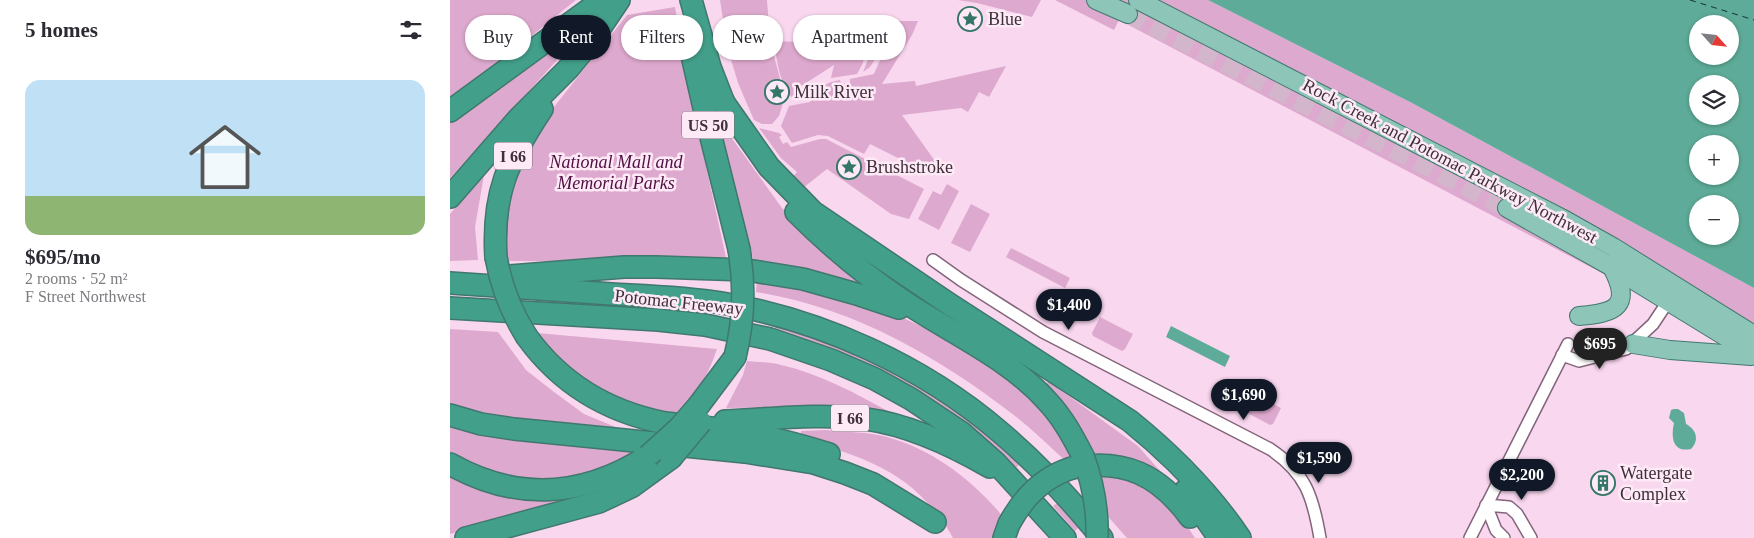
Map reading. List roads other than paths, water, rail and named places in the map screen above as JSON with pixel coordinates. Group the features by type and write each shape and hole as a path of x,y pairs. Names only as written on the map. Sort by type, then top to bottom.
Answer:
{"highway":[{"path":"450,111 602,0"},
{"name":"I 66","path":"619,0 592,40 568,69 520,142 507,168 495,225 496,257 506,297 527,337 552,367 589,395 625,413 668,423 808,416 849,418 885,423 916,432 965,454 992,468 1017,486"},
{"path":"691,0 710,67 740,140 750,158 784,201 814,231 860,270 938,324 1000,361 1032,386 1058,414 1078,462 1091,477 1096,509 1097,538"},
{"name":"US 50","path":"466,538 599,502 631,487 671,458 690,438 705,406 725,383 735,357 741,328 743,283 739,248 691,50 691,0"},
{"path":"450,197 519,118 568,69"},
{"path":"724,103 769,168 813,212 949,304 1130,421 1168,454 1204,491 1240,538"},
{"path":"450,282 624,267 747,270 784,275 828,285 886,303 938,324"},
{"name":"Potomac Freeway","path":"450,282 700,300 763,312 834,334 900,365 944,391 982,417 1035,463 1102,538"},
{"name":"Potomac Freeway","path":"450,308 658,320 727,329 812,352 853,369 911,399 946,421 979,446 1065,538"},
{"path":"1085,393 1137,438 1172,473 1199,507 1219,538"},
{"path":"450,464 470,475 498,484 526,489 555,490 586,485 608,478 648,456 705,406"},
{"path":"450,415 481,424 514,429 745,452 814,463 846,472 873,484 940,530"},
{"path":"668,423 754,434 844,458 874,471 909,493 940,530"},
{"path":"1007,531 1022,504 1033,491 1052,476 1078,462 1090,466 1110,465 1124,467 1145,475 1174,497 1204,538"}],"main road":[{"name":"Rock Creek and Potomac Parkway Northwest","path":"1096,0 1133,7 1541,206 1613,247 1754,355"},
{"name":"Rock Creek and Potomac Parkway Northwest","path":"1507,208 1612,266 1754,335"},
{"path":"1578,316 1600,314 1612,310 1616,306 1621,290 1612,266"},
{"path":"1633,344 1670,350 1754,355"}],"street":[{"path":"933,260 1043,332 1270,449 1286,460 1299,474 1308,491 1315,508 1320,538"},
{"path":"1562,355 1576,361 1620,352 1633,344 1653,324 1673,294"},
{"path":"1470,538 1568,344"},
{"path":"1486,505 1496,530 1504,538"},
{"path":"1486,505 1508,507 1517,514 1531,538"}],"tunnel":[{"path":"1128,14 1507,208"}],"place":[{"name":"Blue","path":"970,19"},
{"name":"Milk River","path":"777,92"},
{"name":"Brushstroke","path":"849,167"},
{"name":"Watergate Complex","path":"1603,483"}],"park label":[{"name":"National Mall and Memorial Parks","path":"616,172"}]}
